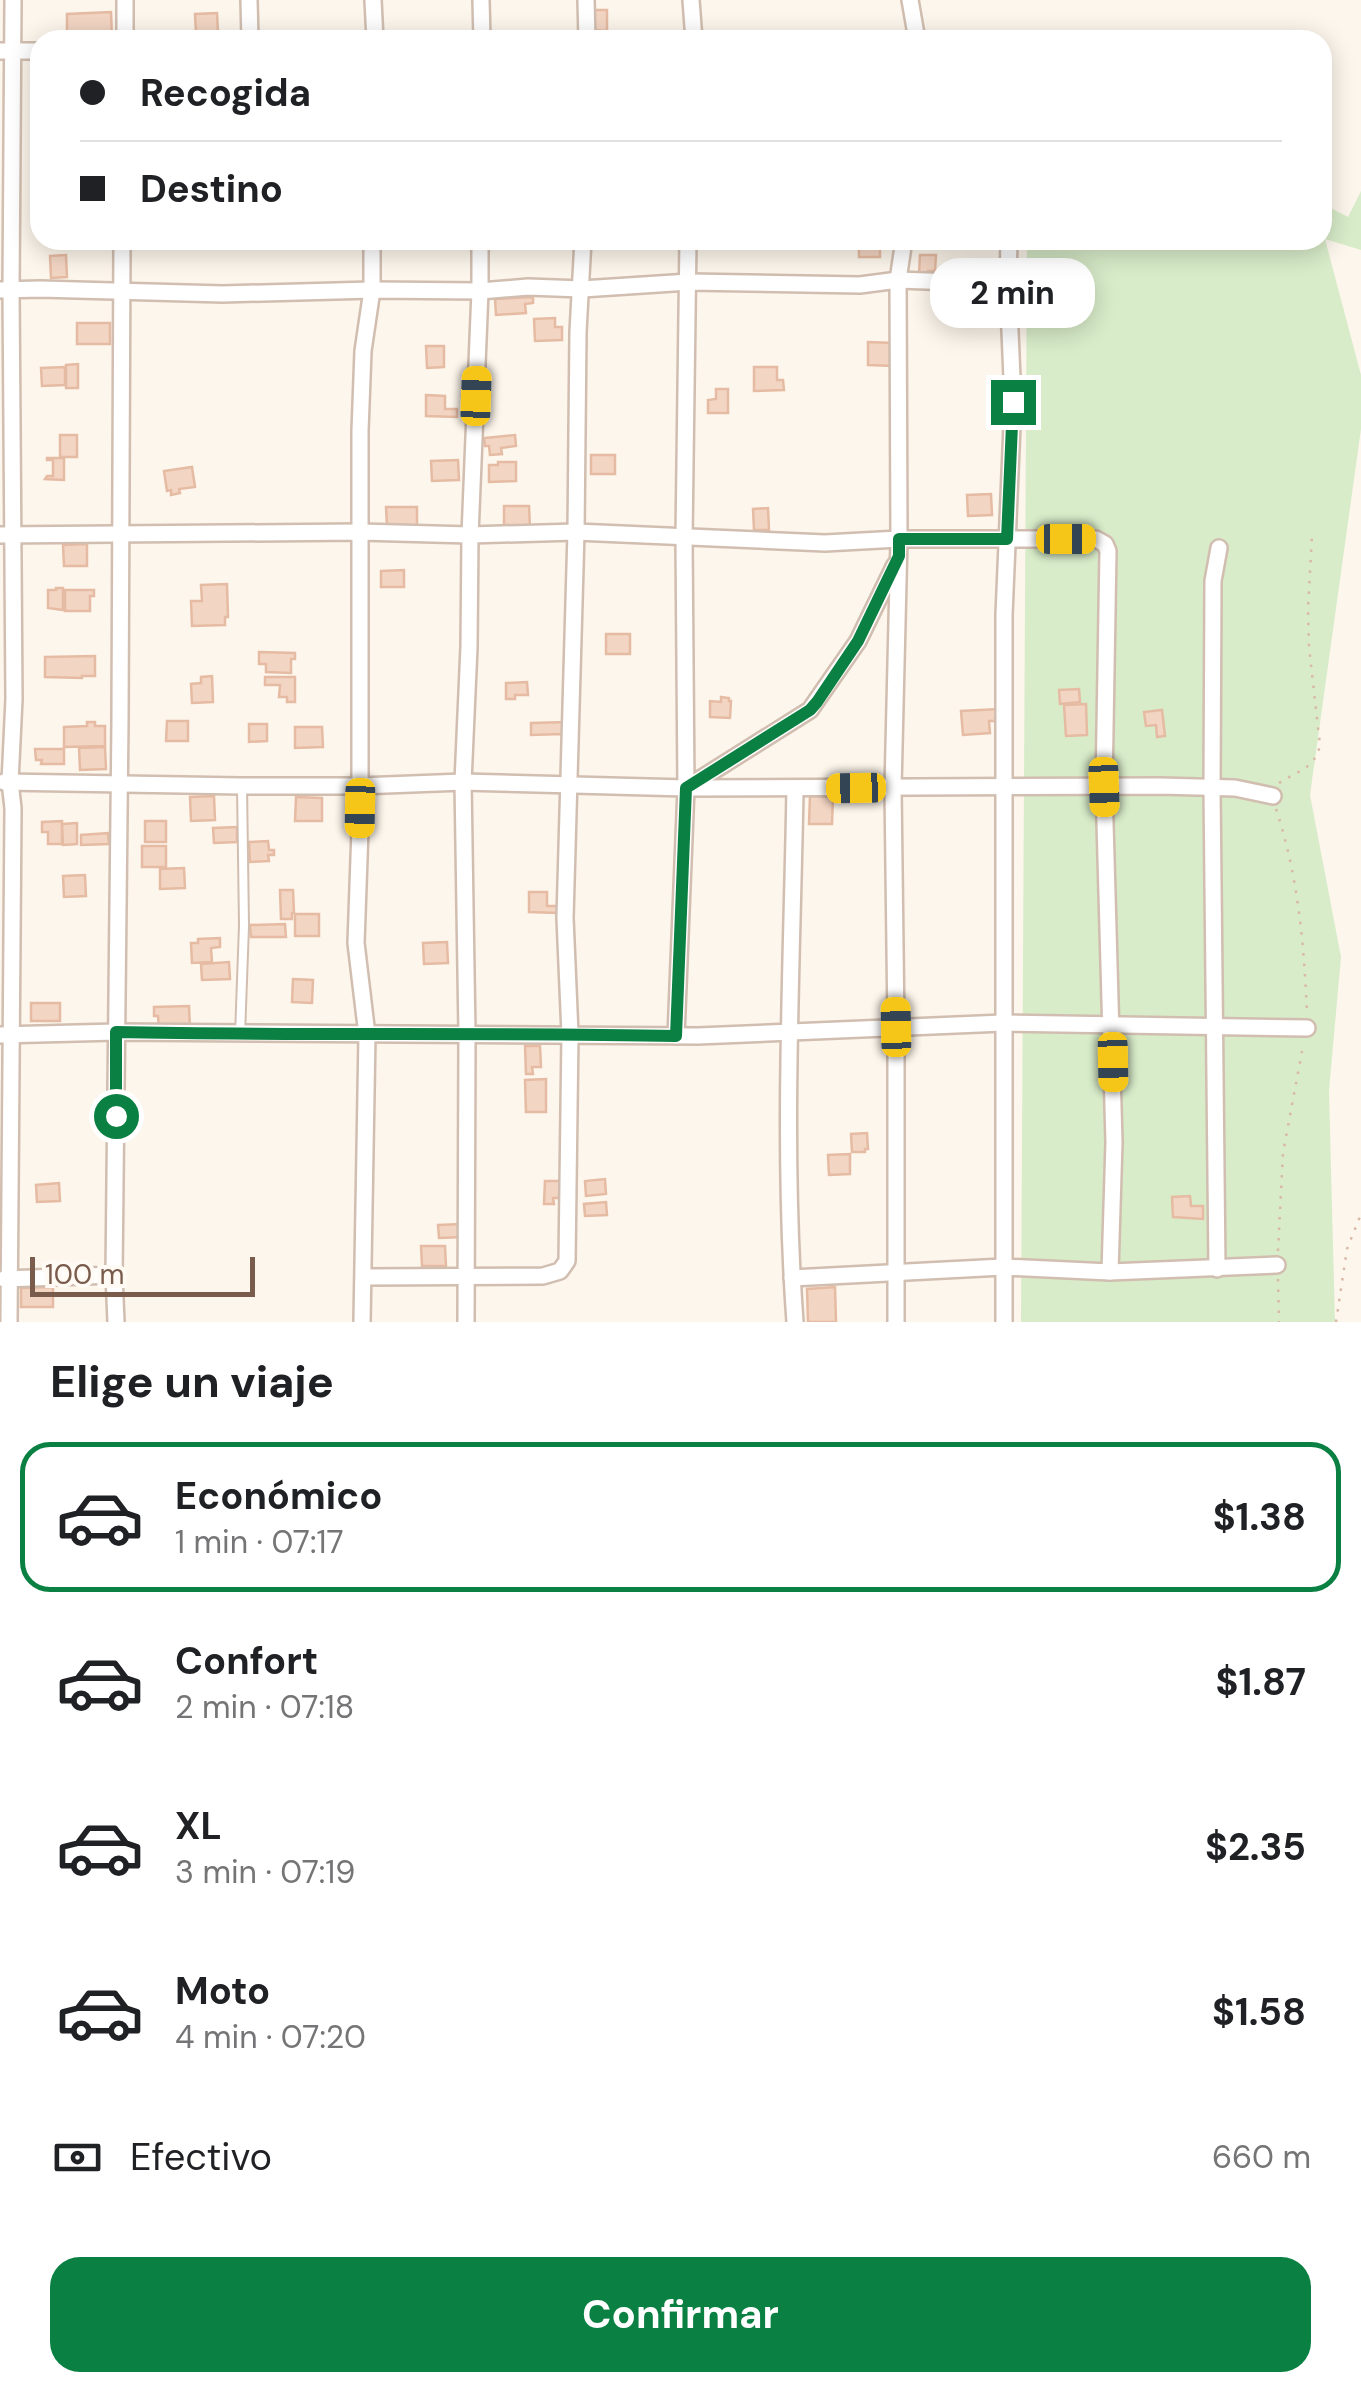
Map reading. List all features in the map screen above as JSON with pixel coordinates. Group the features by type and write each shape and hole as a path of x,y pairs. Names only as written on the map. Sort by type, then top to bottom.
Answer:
{"street":[{"path":"9,1322 5,1279 5,1035 13,808 5,782 14,699 6,534 5,290 7,51 13,0"},
{"path":"125,0 125,30"},
{"path":"250,0 250,30"},
{"path":"373,0 374,30"},
{"path":"481,0 482,30"},
{"path":"586,0 587,30"},
{"path":"692,0 694,30"},
{"path":"910,0 916,30"},
{"path":"116,1322 122,250"},
{"path":"362,1322 367,1035 356,944 360,393 372,290 372,250"},
{"path":"466,1322 463,782 480,250"},
{"path":"364,1276 543,1276 560,1270 567,1261 570,1034 565,946 578,332 584,250"},
{"path":"676,1036 686,788 688,250"},
{"path":"896,1322 893,788 899,548 898,280 902,250"},
{"path":"1004,1322 1004,615 1013,402 1009,250"},
{"path":"5,290 223,294 582,289 688,282 860,285 898,280 1008,284"},
{"path":"6,534 576,532 899,548 1007,539 1096,540 1105,544 1108,552 1104,787 1114,1142 1110,1272"},
{"path":"686,788 810,710 858,641 899,548"},
{"path":"1216,1268 1212,788 1213,581 1219,548"},
{"path":"5,782 242,786 463,782 795,789 1235,788 1273,796"},
{"path":"795,789 789,1230 795,1322"},
{"path":"5,1035 116,1032 676,1036 1003,1023 1307,1028"},
{"path":"792,1278 1003,1267 1110,1272 1277,1266"},
{"path":"5,1279 114,1275"}],"lane":[{"path":"240,1035 244,926 242,786"}],"path":[{"path":"1279,1322 1277,1266 1283,1153 1307,1028 1302,928 1273,796 1283,780 1314,762 1320,745 1309,647 1312,535"},
{"path":"1336,1322 1347,1249 1361,1214"}],"green space":[{"path":"1361,191 1361,250 1332,241 1332,209 1348,217"},
{"path":"1027,250 1328,250 1361,375 1361,429 1310,795 1341,957 1329,1091 1335,1322 1021,1322"}],"building":[{"path":"592,10 607,10 607,30 591,30"},
{"path":"111,12 112,30 67,30 67,14"},
{"path":"217,13 218,30 196,30 195,14"},
{"path":"859,250 880,250 880,257 859,257"},
{"path":"66,255 67,277 51,278 50,256"},
{"path":"920,255 936,255 935,271 919,274"},
{"path":"533,297 533,303 525,304 526,313 496,315 495,299"},
{"path":"555,318 555,327 562,327 562,340 535,341 534,319"},
{"path":"77,323 110,323 110,344 77,344"},
{"path":"868,342 893,343 893,366 868,365"},
{"path":"426,346 444,346 444,367 427,368"},
{"path":"78,364 78,388 66,388 66,365"},
{"path":"65,367 65,385 42,386 41,368"},
{"path":"754,367 777,367 777,380 783,380 784,390 754,391"},
{"path":"716,389 728,389 728,413 708,413 708,400 716,399"},
{"path":"426,395 445,396 445,409 457,409 457,417 426,416"},
{"path":"60,435 77,435 77,457 60,457"},
{"path":"515,435 516,446 501,448 502,454 490,455 484,438"},
{"path":"591,455 615,455 615,474 591,474"},
{"path":"47,458 64,458 64,480 45,479 53,476 53,460"},
{"path":"458,460 459,480 432,481 431,461"},
{"path":"516,462 516,481 489,482 489,465"},
{"path":"192,467 195,487 179,489 180,493 171,495 164,471"},
{"path":"991,494 992,515 968,516 967,495"},
{"path":"504,506 529,506 530,528 504,529"},
{"path":"386,507 417,507 417,526 387,527"},
{"path":"768,508 769,530 754,530 753,509"},
{"path":"87,544 87,566 64,566 63,545"},
{"path":"404,570 404,587 381,587 381,571"},
{"path":"227,584 225,625 192,626 191,601 202,601 201,585"},
{"path":"63,588 63,610 48,608 48,590"},
{"path":"65,590 94,590 90,611 65,611"},
{"path":"606,634 630,634 630,654 606,654"},
{"path":"259,652 295,653 291,673 266,672 266,664 259,664"},
{"path":"95,656 95,676 45,677 45,657"},
{"path":"212,676 213,702 192,703 191,684"},
{"path":"265,677 295,677 295,702 279,697 280,685 265,685"},
{"path":"527,682 528,695 506,699 506,683"},
{"path":"1079,689 1080,702 1060,704 1059,690"},
{"path":"721,697 731,701 730,718 710,717 710,701 721,702"},
{"path":"1086,704 1087,735 1066,736 1064,705"},
{"path":"998,709 998,721 989,721 990,733 963,735 961,711"},
{"path":"1162,710 1165,736 1157,737 1156,725 1146,726 1144,712"},
{"path":"167,721 188,721 188,741 166,741"},
{"path":"87,722 105,726 105,746 64,747 64,727 87,726"},
{"path":"568,722 563,738 563,734 531,735 531,723"},
{"path":"249,724 267,724 267,741 249,742"},
{"path":"295,727 322,727 323,747 295,748"},
{"path":"105,747 106,769 80,770 79,748"},
{"path":"35,749 64,749 64,764 41,764 42,760 36,760"},
{"path":"214,796 215,820 191,821 190,797"},
{"path":"810,796 833,797 832,824 809,824"},
{"path":"296,797 322,798 322,821 295,821"},
{"path":"62,821 62,844 48,844 48,832 42,832 42,822"},
{"path":"145,821 166,821 166,842 145,842"},
{"path":"77,823 77,844 63,845 62,824"},
{"path":"237,827 237,842 214,843 213,828"},
{"path":"108,833 109,844 81,845 81,835"},
{"path":"268,841 269,850 274,850 274,855 268,855 269,861 250,862 249,842"},
{"path":"142,846 166,846 166,867 142,867"},
{"path":"184,868 185,888 160,889 160,869"},
{"path":"85,875 86,896 64,897 63,876"},
{"path":"280,890 293,890 292,919 281,919"},
{"path":"529,892 547,892 547,906 558,906 558,913 529,912"},
{"path":"295,914 319,914 319,936 295,936"},
{"path":"285,924 286,937 251,937 250,925"},
{"path":"220,938 220,947 211,948 212,962 192,963 191,943"},
{"path":"447,942 448,963 424,964 423,943"},
{"path":"229,962 230,979 202,980 201,964"},
{"path":"293,979 313,980 312,1003 292,1002"},
{"path":"31,1003 60,1003 60,1021 31,1021"},
{"path":"189,1006 190,1029 159,1030 154,1007"},
{"path":"525,1046 540,1046 541,1067 532,1067 533,1074 526,1074"},
{"path":"546,1079 546,1112 526,1112 525,1080"},
{"path":"867,1133 868,1149 852,1152 851,1134"},
{"path":"850,1154 850,1174 829,1175 828,1155"},
{"path":"605,1179 606,1194 586,1196 585,1181"},
{"path":"545,1181 563,1181 563,1198 553,1198 554,1204 544,1204"},
{"path":"59,1183 60,1201 37,1202 36,1185"},
{"path":"1190,1196 1191,1206 1203,1206 1203,1219 1173,1217 1172,1197"},
{"path":"606,1202 607,1215 585,1216 584,1204"},
{"path":"462,1224 463,1237 439,1238 438,1225"},
{"path":"421,1246 445,1246 446,1266 422,1266"},
{"path":"53,1287 53,1307 21,1307 21,1288"},
{"path":"835,1287 836,1322 808,1322 807,1289"}],"route":[{"path":"116,1116 116,1032 676,1036 686,788 817,702 858,641 899,556 899,539 1007,539 1013,402"}]}
